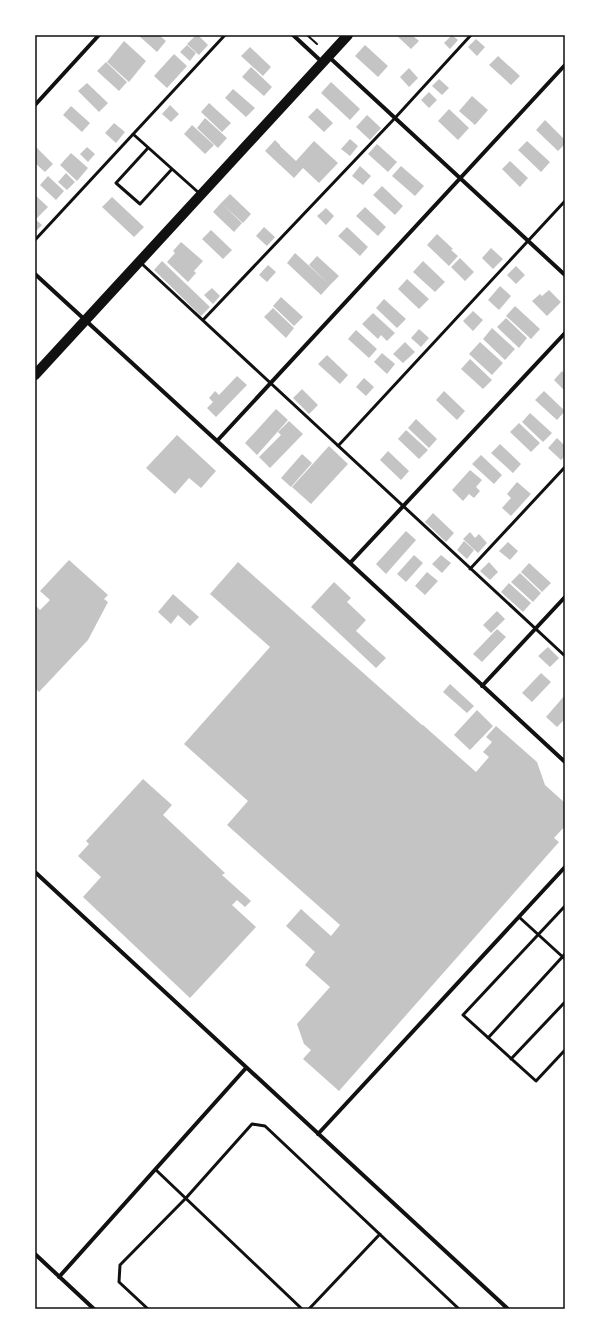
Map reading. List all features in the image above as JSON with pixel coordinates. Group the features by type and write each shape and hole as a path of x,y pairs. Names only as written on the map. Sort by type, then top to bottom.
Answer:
{"main road":[{"path":"35,375 348,35"}],"street":[{"path":"35,104 99,35"},
{"path":"294,35 326,59 395,118 565,275"},
{"path":"217,441 565,65"},
{"path":"35,274 84,321 217,441 565,762"},
{"path":"350,563 565,332"},
{"path":"482,686 565,598"},
{"path":"318,1134 565,867"},
{"path":"35,872 508,1309"},
{"path":"59,1277 246,1068"},
{"path":"35,1254 94,1309"}],"lane":[{"path":"35,240 225,35"},
{"path":"203,320 395,118 471,35"},
{"path":"133,134 201,194"},
{"path":"148,148 116,183 140,204 172,169"},
{"path":"338,446 565,201"},
{"path":"139,261 565,656"},
{"path":"470,569 565,468"},
{"path":"565,906 463,1015 536,1081 565,1050"},
{"path":"488,1038 564,957 519,917"},
{"path":"511,1059 565,1002"},
{"path":"148,1309 119,1282 120,1265 186,1198 252,1124 265,1126 459,1309"},
{"path":"156,1170 302,1309"},
{"path":"309,1309 380,1234"}],"path":[{"path":"307,35 317,44"}],"building":[{"path":"138,35 159,35 166,41 157,52"},
{"path":"196,35 198,35 208,45 199,55 187,44"},
{"path":"396,35 412,35 419,41 411,49"},
{"path":"452,35 458,40 450,49 444,43"},
{"path":"476,39 485,47 477,56 468,47"},
{"path":"124,41 146,61 129,82 107,62"},
{"path":"187,45 196,53 190,61 180,52"},
{"path":"365,45 388,66 378,77 355,56"},
{"path":"250,47 271,67 263,76 241,56"},
{"path":"174,54 187,66 167,88 154,76"},
{"path":"498,56 520,76 511,85 489,65"},
{"path":"106,62 127,82 119,91 97,71"},
{"path":"251,67 272,87 264,96 242,77"},
{"path":"409,68 418,78 409,87 400,77"},
{"path":"439,79 449,88 442,95 432,86"},
{"path":"331,82 360,109 350,120 321,93"},
{"path":"87,83 108,103 99,112 78,91"},
{"path":"233,89 255,108 246,117 225,98"},
{"path":"429,92 437,100 429,108 421,100"},
{"path":"472,96 488,110 475,125 459,111"},
{"path":"209,103 231,123 222,132 201,112"},
{"path":"170,105 179,114 171,122 162,114"},
{"path":"71,106 90,123 82,132 63,115"},
{"path":"317,108 333,123 324,132 308,117"},
{"path":"449,109 469,128 458,140 438,121"},
{"path":"367,115 381,128 370,140 356,127"},
{"path":"205,118 227,138 218,148 197,128"},
{"path":"545,120 565,140 565,144 558,151 536,130"},
{"path":"114,123 125,132 116,143 105,133"},
{"path":"192,125 214,145 205,154 184,134"},
{"path":"350,139 358,146 350,156 341,149"},
{"path":"275,140 296,161 314,141 338,163 319,183 303,168 294,178 265,151"},
{"path":"527,141 550,162 541,172 518,150"},
{"path":"377,144 397,162 388,172 368,154"},
{"path":"35,146 53,164 45,172 35,163"},
{"path":"87,147 95,154 88,162 80,154"},
{"path":"71,153 88,168 77,181 60,165"},
{"path":"510,161 528,178 520,187 502,169"},
{"path":"360,166 371,176 363,185 352,176"},
{"path":"401,166 424,186 415,196 392,176"},
{"path":"66,173 75,182 67,190 58,182"},
{"path":"48,176 64,191 56,200 40,185"},
{"path":"382,186 403,206 395,215 373,195"},
{"path":"230,194 251,214 243,223 221,203"},
{"path":"35,195 48,207 36,219 35,218"},
{"path":"112,197 144,227 134,237 102,207"},
{"path":"221,203 242,223 234,232 213,212"},
{"path":"365,207 386,227 378,236 356,216"},
{"path":"326,208 334,216 326,225 317,216"},
{"path":"35,219 42,225 35,232"},
{"path":"264,227 275,237 267,246 256,236"},
{"path":"347,227 368,247 360,256 338,236"},
{"path":"211,230 232,250 223,259 202,239"},
{"path":"437,234 453,249 451,250 458,256 449,266 427,245"},
{"path":"181,242 203,261 194,271 196,273 188,282 167,262 175,253 173,251"},
{"path":"491,248 503,259 493,269 482,258"},
{"path":"295,253 330,285 321,295 287,263"},
{"path":"317,256 339,276 330,285 309,265"},
{"path":"460,258 474,272 465,281 451,267"},
{"path":"162,261 210,307 201,316 154,270"},
{"path":"423,261 445,282 435,292 413,272"},
{"path":"268,265 276,272 267,282 259,275"},
{"path":"516,266 525,275 516,284 507,275"},
{"path":"407,279 429,299 419,309 398,289"},
{"path":"500,286 511,296 499,310 488,300"},
{"path":"212,288 220,296 213,304 204,295"},
{"path":"549,290 561,302 547,316 532,301 540,294 542,296"},
{"path":"281,297 303,317 294,326 273,306"},
{"path":"384,299 406,319 397,328 376,308"},
{"path":"515,306 540,329 531,339 506,316"},
{"path":"273,308 294,328 286,338 264,317"},
{"path":"473,311 483,320 473,331 463,321"},
{"path":"373,313 395,333 387,341 381,335 378,339 362,324"},
{"path":"506,318 527,338 519,348 497,327"},
{"path":"492,328 515,349 505,360 483,339"},
{"path":"419,329 429,338 421,347 411,338"},
{"path":"356,330 377,349 369,358 348,339"},
{"path":"405,342 415,352 403,363 393,354"},
{"path":"480,342 503,363 492,375 469,354"},
{"path":"382,353 395,364 387,374 374,362"},
{"path":"327,355 348,375 340,384 318,364"},
{"path":"470,359 492,380 483,389 461,369"},
{"path":"562,371 565,374 565,391 554,380"},
{"path":"237,376 247,385 216,417 207,408 213,402 209,398 215,391 219,395"},
{"path":"364,378 374,387 366,396 356,387"},
{"path":"302,389 318,405 309,414 293,398"},
{"path":"444,391 465,411 457,420 436,400"},
{"path":"544,391 565,411 557,420 535,400"},
{"path":"276,409 288,420 257,455 245,443"},
{"path":"530,413 552,433 543,442 522,422"},
{"path":"416,419 437,439 429,448 408,428"},
{"path":"289,421 303,434 270,468 259,457 281,435 278,432"},
{"path":"519,423 540,443 531,452 510,432"},
{"path":"406,430 428,450 419,459 398,439"},
{"path":"177,435 216,471 201,488 189,478 175,494 146,468"},
{"path":"557,438 565,446 565,456 561,460 548,448"},
{"path":"500,444 521,464 513,473 491,453"},
{"path":"329,446 348,464 311,504 292,487"},
{"path":"388,451 409,471 401,480 380,460"},
{"path":"302,454 312,463 291,487 281,478"},
{"path":"481,455 502,475 494,484 472,464"},
{"path":"470,470 482,480 476,487 480,491 474,498 469,494 463,501 452,490"},
{"path":"517,482 531,494 511,516 502,508 511,498 507,494"},
{"path":"433,513 454,533 446,542 425,522"},
{"path":"406,531 416,540 386,574 376,564"},
{"path":"470,532 475,538 479,534 487,543 478,553 463,539"},
{"path":"464,541 474,550 467,559 457,550"},
{"path":"508,542 518,551 510,560 499,551"},
{"path":"414,555 423,563 406,582 397,574"},
{"path":"441,555 451,563 442,573 432,564"},
{"path":"69,560 108,595 104,599 108,602 88,640 39,692 35,688 35,616 37,614 35,612 35,605 40,610 50,600 40,591"},
{"path":"238,562 476,772 489,757 483,752 492,742 486,737 496,726 537,762 545,785 565,803 565,826 554,838 559,842 339,1091 303,1059 311,1050 304,1044 297,1024 330,987 305,965 315,952 286,926 301,909 331,936 340,925 227,825 248,801 184,744 270,647 210,594"},
{"path":"489,562 498,572 490,580 480,571"},
{"path":"529,563 551,583 542,592 521,572"},
{"path":"427,572 438,581 425,595 415,586"},
{"path":"520,573 541,593 533,602 511,582"},
{"path":"334,582 351,598 347,602 366,620 356,631 386,658 376,668 311,607"},
{"path":"509,583 531,603 523,612 501,592"},
{"path":"173,594 199,617 190,626 178,615 171,624 158,612"},
{"path":"497,611 505,619 491,633 483,625"},
{"path":"497,629 506,637 482,662 473,654"},
{"path":"548,647 559,658 550,667 538,656"},
{"path":"541,673 551,682 532,702 522,693"},
{"path":"450,684 474,706 467,713 443,692"},
{"path":"565,695 565,719 557,727 546,717"},
{"path":"477,710 493,726 470,750 454,735"},
{"path":"143,779 172,805 163,815 225,873 222,875 251,901 245,907 237,900 232,905 256,927 190,998 83,897 101,877 78,856 89,844 86,841"}]}
